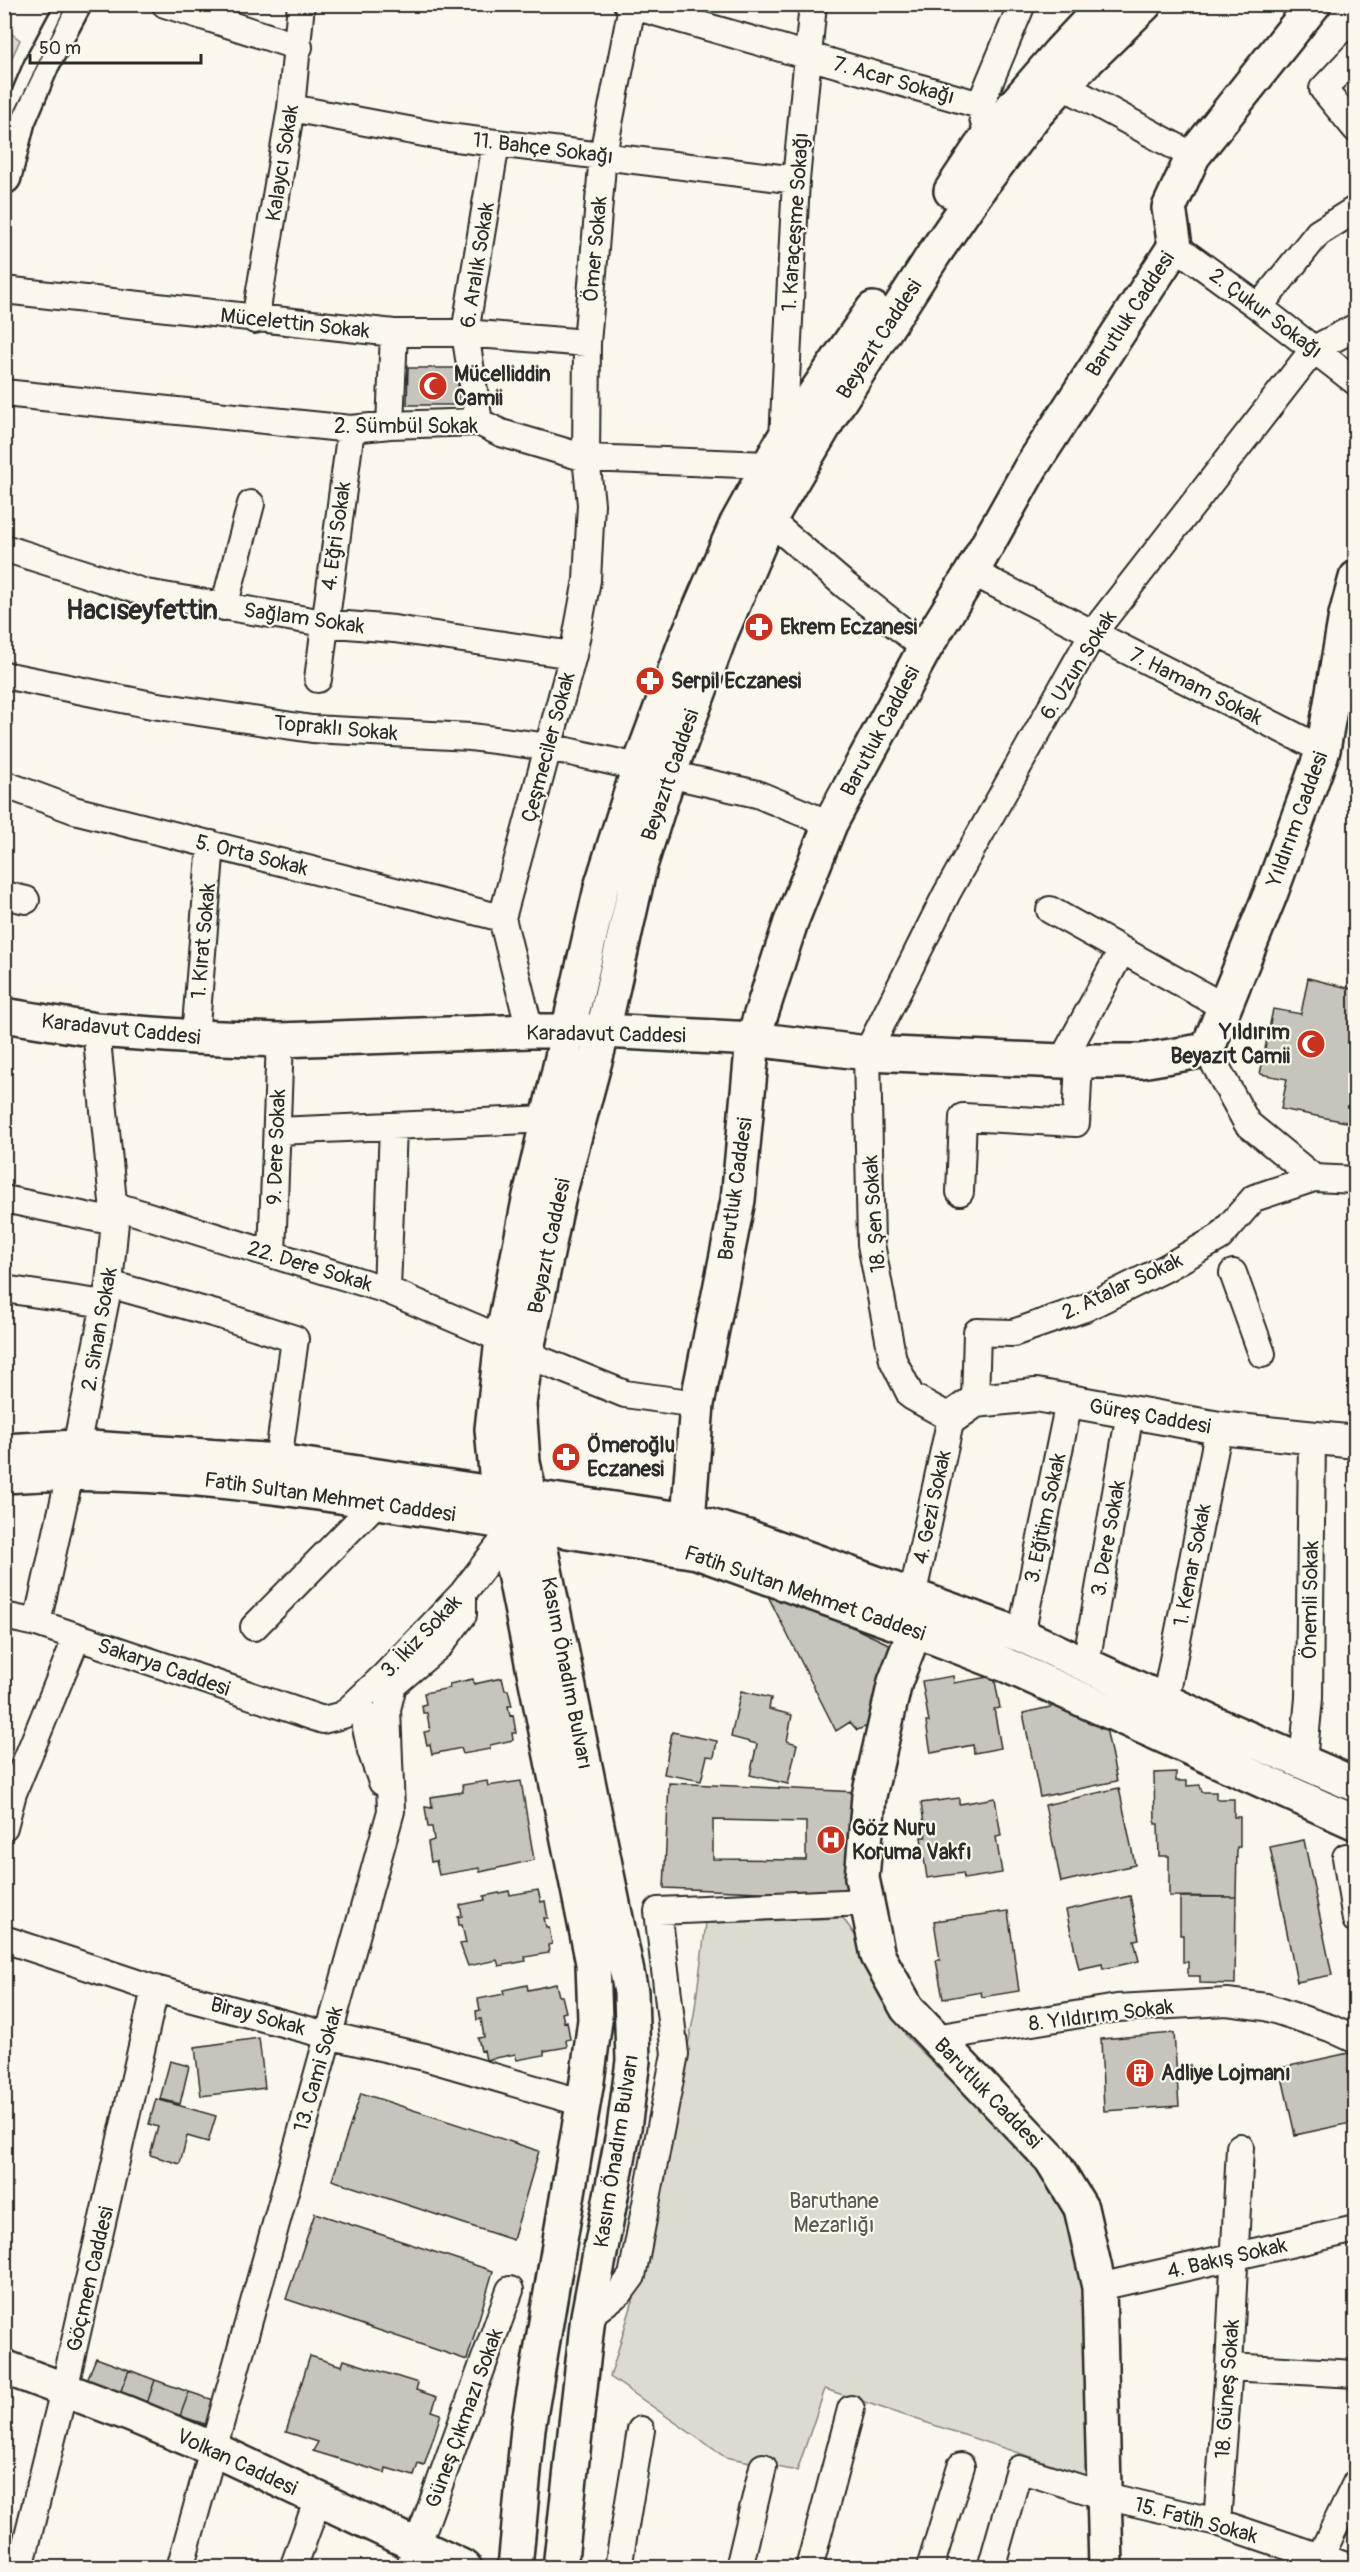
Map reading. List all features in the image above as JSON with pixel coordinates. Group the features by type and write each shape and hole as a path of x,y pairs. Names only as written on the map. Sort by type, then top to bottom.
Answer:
{"main road":[{"path":"4,177 11,117 74,4"},
{"name":"Beyazıt Caddesi","path":"535,1512 524,1462 514,1346 528,1205 602,884 720,633 769,520 835,408 934,254 983,183 1033,117 1062,85 1145,4"},
{"name":"Barutluk Caddesi","path":"688,1520 697,1404 738,1200 753,1039 791,922 830,824 925,648 972,572 1031,467 1175,246 1169,207 1193,156 1314,4"},
{"name":"Beyazıt Caddesi","path":"502,1518 492,1429 603,1032 640,866 654,770 696,618 736,525 775,453 987,137 1097,7"},
{"name":"Yıldırım Caddesi","path":"1207,1050 1270,895 1323,750 1351,619 1356,578"},
{"name":"Karadavut Caddesi","path":"4,1015 96,1030 280,1040 569,1031 753,1039 867,1053 1071,1061 1142,1061 1207,1050"},
{"name":"Fatih Sultan Mehmet Caddesi","path":"4,1451 502,1518 535,1512 688,1520 748,1537 1021,1635 1356,1785"},
{"name":"Fatih Sultan Mehmet Caddesi","path":"4,1476 74,1461 278,1461 502,1518"},
{"name":"Fatih Sultan Mehmet Caddesi","path":"535,1512 697,1552 915,1630 1006,1665 1356,1823"},
{"name":"Kasım Önadım Bulvarı","path":"535,1512 631,1992 633,2061 624,2128 588,2316 560,2568"},
{"name":"Kasım Önadım Bulvarı","path":"502,1518 593,1963 595,2020 528,2428 516,2568"},
{"name":"Barutluk Caddesi","path":"915,1630 895,1682 869,1796 862,1878 878,1956 907,2008 1051,2159 1081,2208 1099,2287 1106,2568"},
{"name":"Volkan Caddesi","path":"4,2367 213,2449 318,2499 414,2557 465,2568"}],"street":[{"path":"165,4 299,46"},
{"name":"Kalaycı Sokak","path":"255,320 291,108 302,4"},
{"name":"1. Karaçeşme Sokağı","path":"775,453 796,180 813,4"},
{"path":"987,137 980,105 1022,4"},
{"name":"7. Acar Sokağı","path":"630,5 980,105"},
{"name":"Ömer Sokak","path":"586,458 587,343 603,154 630,5"},
{"path":"1355,127 1323,89 1356,54"},
{"path":"1062,85 1193,156"},
{"name":"11. Bahçe Sokağı","path":"291,108 440,136 603,154 796,180"},
{"name":"6. Aralık Sokak","path":"479,422 465,333 496,143"},
{"path":"1259,307 1318,233 1356,209"},
{"name":"2. Çukur Sokağı","path":"1175,246 1356,382"},
{"name":"Mücelettin Sokak","path":"4,290 255,320 394,333 465,333 587,343"},
{"name":"6. Uzun Sokak","path":"867,1053 947,893 1093,633 1314,349 1356,327"},
{"path":"390,425 394,333"},
{"name":"2. Sümbül Sokak","path":"4,393 351,429 390,425 479,422 501,433 586,458 775,453"},
{"name":"4. Eğri Sokak","path":"318,679 351,429"},
{"name":"Çeşmeciler Sokak","path":"501,918 573,655 587,580 591,504 586,458"},
{"path":"224,607 251,504"},
{"path":"769,520 846,586 925,648"},
{"name":"Sağlam Sokak","path":"4,548 146,593 324,624 394,629 573,655"},
{"name":"7. Hamam Sokak","path":"972,572 1323,750"},
{"name":"Topraklı Sokak","path":"4,675 152,705 312,729 471,737 549,747 757,794 830,824"},
{"name":"5. Orta Sokak","path":"4,784 74,810 501,918"},
{"name":"1. Kırat Sokak","path":"195,1037 211,844"},
{"path":"1050,910 1224,1007"},
{"path":"501,918 530,1031"},
{"path":"960,1192 963,1117 1076,1124 1071,1061 1122,950"},
{"name":"2. Sinan Sokak","path":"37,1623 74,1461 107,1294 114,1213 96,1030"},
{"name":"9. Dere Sokak","path":"272,1254 280,1040"},
{"path":"1207,1050 1247,1123 1314,1178 1356,1180"},
{"name":"18. Şen Sokak","path":"867,1053 872,1244 893,1360 911,1396 963,1409"},
{"path":"277,1131 549,1119"},
{"path":"387,1290 393,1126"},
{"name":"2. Atalar Sokak","path":"963,1409 976,1332 1013,1333 1085,1308 1166,1268 1220,1237 1254,1198 1314,1178"},
{"name":"22. Dere Sokak","path":"4,1199 114,1213 272,1254 387,1290 625,1394 697,1404"},
{"path":"1233,1273 1263,1354"},
{"path":"4,1289 107,1294 223,1316 295,1339 278,1461"},
{"name":"Güreş Caddesi","path":"963,1409 1036,1395 1219,1428 1356,1442"},
{"name":"3. Eğitim Sokak","path":"1021,1635 1069,1402"},
{"name":"4. Gezi Sokak","path":"912,1597 963,1409"},
{"name":"3. Dere Sokak","path":"1086,1663 1130,1413"},
{"name":"1. Kenar Sokak","path":"1165,1701 1219,1428"},
{"name":"Önemli Sokak","path":"1303,1762 1309,1698 1312,1438"},
{"path":"254,1627 376,1502"},
{"name":"3. İkiz Sokak","path":"323,1720 343,1715 463,1593 502,1518"},
{"name":"13. Cami Sokak","path":"180,2568 391,1810 387,1709 393,1685 416,1668 441,1644 463,1615 463,1593"},
{"name":"Sakarya Caddesi","path":"4,1616 37,1623 323,1720"},
{"path":"4,1827 13,1793 77,1637"},
{"path":"360,1699 371,1751 391,1810"},
{"path":"1346,1857 1356,1920"},
{"path":"588,2316 621,2291 632,2276 675,2054 658,1911 867,1902"},
{"name":"Biray Sokak","path":"4,1939 155,1989 327,2035 425,2057 583,2103"},
{"name":"Göçmen Caddesi","path":"20,2568 64,2390 155,1989"},
{"name":"8. Yıldırım Sokak","path":"935,2038 1117,2008 1227,2002 1266,2007 1330,2028 1356,2040"},
{"name":"18. Güneş Sokak","path":"1217,2522 1229,2367 1240,2147"},
{"name":"4. Bakış Sokak","path":"1099,2287 1356,2229"},
{"name":"Güneş Çıkmazı Sokak","path":"414,2557 510,2290"},
{"path":"1229,2367 1356,2374"},
{"path":"809,2568 851,2409"},
{"path":"618,2568 641,2430"},
{"path":"930,2568 961,2466"},
{"path":"740,2568 763,2467"},
{"name":"15. Fatih Sokak","path":"991,2568 1019,2469 1105,2496 1217,2522 1349,2567 1356,2565"},
{"path":"1320,2557 1356,2483"},
{"path":"293,2568 318,2499"}],"green space":[{"path":"5,29 20,40 5,73"},
{"name":"Baruthane Mezarlığı","path":"843,1918 873,1961 906,2036 1050,2178 1092,2291 1097,2479 825,2389 797,2471 725,2457 610,2377 646,2257 694,2015 706,1923"}],"building":[{"name":"Mücelliddin Camii","path":"408,368 458,368 458,405 407,405"},
{"name":"Yıldırım Beyazıt Camii","path":"1308,978 1356,990 1356,1124 1281,1109 1287,1079 1260,1074 1273,1009 1301,1014"},
{"path":"771,1589 897,1648 872,1732 865,1727 857,1730 850,1722 836,1731 768,1596"},
{"path":"953,1676 954,1683 994,1676 1000,1708 994,1709 1001,1748 974,1753 973,1745 931,1753 926,1722 929,1722 922,1681"},
{"path":"502,1678 512,1706 508,1706 510,1716 513,1715 516,1733 512,1733 513,1740 490,1745 490,1749 463,1754 461,1748 432,1754 424,1732 430,1731 427,1713 423,1713 422,1705 426,1704 424,1693 450,1688 449,1684 473,1679 474,1684"},
{"path":"741,1691 771,1698 769,1709 792,1715 787,1741 797,1744 788,1784 750,1775 757,1744 731,1737"},
{"path":"1064,1704 1065,1711 1076,1709 1078,1716 1086,1714 1087,1720 1098,1718 1100,1729 1106,1728 1117,1781 1040,1797 1023,1713"},
{"path":"672,1732 717,1741 714,1757 707,1756 701,1781 664,1774"},
{"path":"1176,1772 1176,1781 1187,1781 1187,1786 1200,1785 1202,1792 1216,1792 1216,1799 1234,1799 1234,1817 1240,1817 1236,1897 1169,1896 1169,1856 1159,1856 1158,1824 1155,1824 1154,1773"},
{"path":"487,1781 488,1786 521,1781 534,1860 480,1872 479,1868 439,1875 436,1861 431,1862 428,1842 434,1840 432,1827 428,1827 425,1807 432,1808 431,1797 463,1792 462,1785"},
{"name":"Göz Nuru Koruma Vakfı","path":"669,1783 858,1792 853,1896 664,1888","holes":["713,1820 806,1822 806,1860 713,1859"]},
{"path":"1119,1788 1135,1865 1061,1882 1045,1805"},
{"path":"959,1798 959,1804 995,1798 1001,1836 996,1837 1002,1873 964,1879 963,1873 927,1878 921,1837 926,1837 921,1803"},
{"path":"1304,1840 1332,1975 1297,1982 1270,1847"},
{"path":"538,1890 541,1902 545,1901 548,1918 544,1918 546,1927 549,1927 552,1944 548,1945 549,1953 525,1957 526,1961 499,1966 497,1960 468,1966 460,1944 466,1943 462,1925 459,1925 458,1917 462,1916 460,1905 485,1900 484,1896 509,1891 510,1895"},
{"path":"1130,1896 1139,1939 1134,1940 1139,1961 1103,1969 1102,1964 1079,1969 1066,1910"},
{"path":"1180,1897 1236,1897 1235,1984 1200,1983 1200,1976 1188,1976 1188,1962 1183,1962 1183,1935 1180,1935"},
{"path":"1008,1911 1019,1991 982,1997 981,1992 943,1999 936,1960 940,1960 934,1921"},
{"path":"556,1984 566,2012 562,2013 564,2022 567,2021 570,2039 566,2040 567,2047 544,2051 544,2055 517,2060 515,2054 486,2060 478,2038 484,2037 481,2019 477,2020 476,2011 480,2010 478,1999 504,1994 503,1990 527,1985 528,1990"},
{"name":"Adliye Lojmanı","path":"1174,2033 1179,2106 1104,2111 1101,2039"},
{"path":"259,2038 265,2088 201,2096 195,2047"},
{"path":"1349,2053 1356,2083 1356,2122 1295,2135 1280,2068"},
{"path":"170,2061 189,2066 180,2104 160,2099"},
{"path":"361,2093 539,2151 513,2240 332,2180"},
{"path":"156,2099 216,2116 208,2142 187,2136 180,2164 150,2155 158,2127 149,2124"},
{"path":"315,2213 493,2271 467,2360 286,2299"},
{"path":"310,2356 342,2366 344,2360 418,2383 416,2390 437,2397 432,2411 441,2414 424,2466 418,2464 414,2476 386,2468 385,2473 313,2451 318,2442 286,2432"},
{"path":"96,2358 129,2370 120,2393 87,2380"},
{"path":"129,2370 155,2380 147,2403 120,2393"},
{"path":"155,2380 189,2392 180,2416 147,2403"},
{"path":"189,2392 223,2403 214,2427 180,2416"}],"tram line":[{"path":"4,144 12,118 67,4"}],"place":[{"name":"Mücelliddin Camii","path":"433,386"},
{"name":"Ekrem Eczanesi","path":"759,627"},
{"name":"Serpil Eczanesi","path":"650,681"},
{"name":"Yıldırım Beyazıt Camii","path":"1311,1044"},
{"name":"Ömeroğlu Eczanesi","path":"566,1457"},
{"name":"Göz Nuru Koruma Vakfı","path":"831,1840"},
{"name":"Adliye Lojmanı","path":"1140,2073"}],"district":[{"name":"Hacıseyfettin","path":"142,610"}]}
